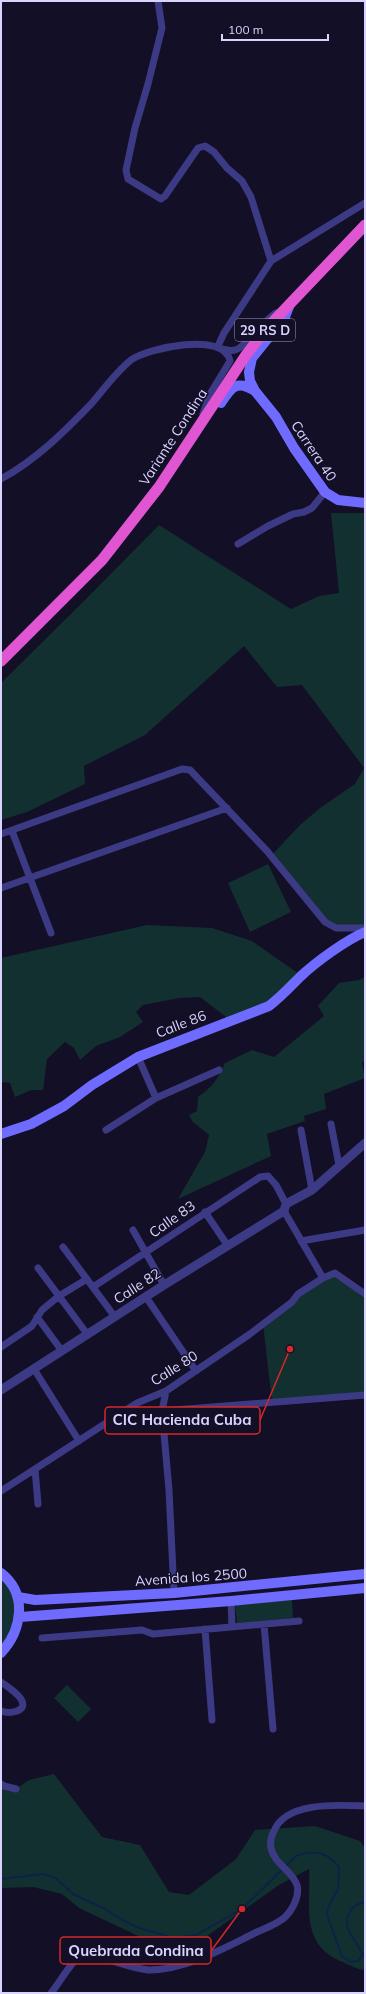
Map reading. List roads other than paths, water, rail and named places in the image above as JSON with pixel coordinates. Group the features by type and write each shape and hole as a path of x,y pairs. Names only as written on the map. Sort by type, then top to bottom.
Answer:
{"highway":[{"name":"Variante Condina","path":"1,661 102,560 160,487 200,423 246,355 290,304 365,225"}],"main road":[{"path":"255,390 250,381 249,372 252,358 285,317 290,304"},
{"path":"184,450 206,426 233,387 238,385 246,385 255,390"},
{"name":"Carrera 40","path":"255,390 276,417 294,448 325,492 338,500 365,504"},
{"name":"Calle 86","path":"1,1134 31,1124 64,1106 92,1085 138,1056 269,1006 281,998 302,976 349,940 365,932"},
{"path":"1,1573 14,1587 18,1597 20,1617 8,1645 1,1653"},
{"name":"Avenida los 2500","path":"18,1597 35,1600 174,1593 365,1574"},
{"name":"Avenida los 2500","path":"20,1617 231,1601 365,1588"}],"street":[{"path":"158,1 162,28 135,128 126,170 128,179 161,200 198,148 205,146 214,152 227,168 242,181 251,197 271,261"},
{"path":"220,347 224,333 271,261 365,203"},
{"path":"1,478 21,468 41,453 91,403 123,368 142,354 181,345 220,347 235,350 241,348 262,324 290,304"},
{"path":"200,423 210,394 230,361 229,357 220,347"},
{"path":"238,544 281,520 312,508 325,492"},
{"path":"1,834 182,769 190,770 267,851 325,922 336,928 365,928"},
{"path":"1,888 227,808"},
{"path":"12,830 29,879 51,934"},
{"path":"138,1056 156,1098"},
{"path":"106,1130 156,1098 219,1070"},
{"path":"331,1124 339,1165"},
{"path":"301,1130 312,1190"},
{"name":"Calle 82","path":"2,1387 34,1369 164,1285 228,1246 312,1190 365,1143"},
{"name":"Calle 83","path":"93,1287 260,1177 268,1176 276,1186 285,1208"},
{"path":"285,1208 301,1241 323,1278"},
{"path":"205,1212 228,1246"},
{"path":"133,1230 164,1285"},
{"path":"301,1241 365,1230"},
{"path":"63,1247 115,1317"},
{"path":"38,1268 88,1334"},
{"name":"Calle 80","path":"1,1491 137,1403 166,1392 250,1334 292,1302 298,1294 323,1278 335,1274 365,1294"},
{"path":"1,1347 32,1326 42,1310 59,1296 87,1279"},
{"path":"146,1297 196,1371"},
{"path":"37,1317 62,1351"},
{"path":"34,1369 79,1441"},
{"path":"166,1392 162,1411 169,1490 174,1593"},
{"path":"162,1411 365,1395"},
{"path":"35,1469 38,1504"},
{"path":"231,1601 232,1627"},
{"path":"42,1638 142,1630 153,1634 299,1621"},
{"path":"264,1624 272,1729"},
{"path":"205,1629 212,1720"},
{"path":"1,1682 15,1693 21,1699 23,1704 21,1709 17,1712 8,1714 1,1711"},
{"path":"1,1784 16,1789"},
{"path":"51,1993 79,1957 87,1955 130,1968 150,1970 172,1967 190,1962 274,1924 284,1918 295,1902 297,1886 289,1873 281,1866 272,1852 271,1838 277,1825 290,1814 319,1806 365,1806"}],"waterway":[{"path":"1,1879 43,1874 56,1878 73,1894 103,1908 136,1927 174,1938 196,1935 242,1909 296,1856 314,1852 320,1853 330,1858 339,1867 338,1889 328,1908 327,1915 342,1956 350,1962 358,1961 363,1955 350,1934 347,1918 354,1906 365,1902"}],"place":[{"name":"CIC Hacienda Cuba","path":"290,1349"},
{"name":"Quebrada Condina","path":"242,1909"}]}
